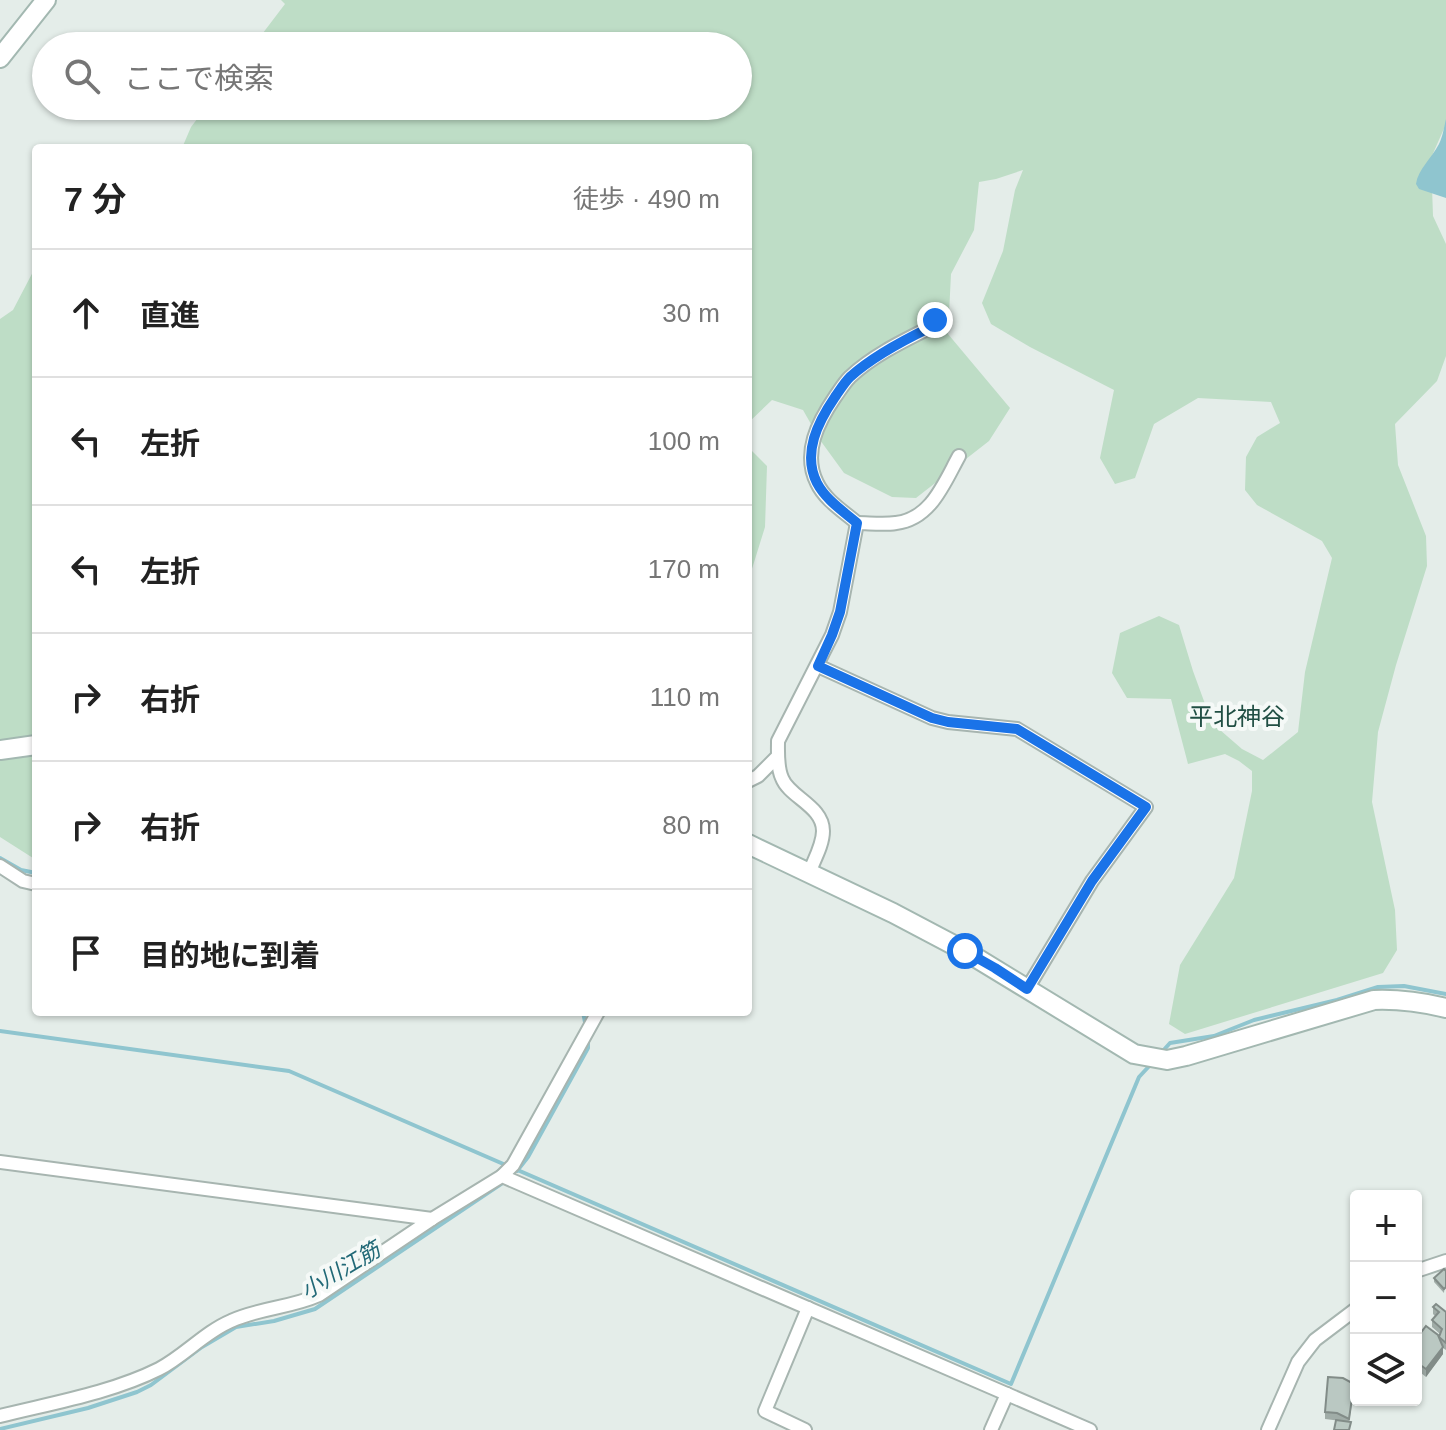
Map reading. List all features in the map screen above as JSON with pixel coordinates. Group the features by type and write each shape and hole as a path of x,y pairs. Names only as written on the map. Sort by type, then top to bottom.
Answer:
{"street":[{"path":"0,58 46,0"},
{"path":"935,320 929,328 866,364 848,379 820,418 812,443 812,464 817,483 828,498 857,523 896,523 916,517 932,503 959,456"},
{"path":"809,873 823,827 817,813 782,780 778,741 832,635 840,612 857,523"},
{"path":"818,666 932,718 1017,729 1146,807 1092,881 1027,989"},
{"path":"0,750 32,746"},
{"path":"752,779 778,756"},
{"path":"752,846 965,951 1134,1054 1167,1060 1186,1056 1374,1000 1415,1001 1446,1008"},
{"path":"0,866 23,881 32,883"},
{"path":"0,1416 129,1382 162,1367 228,1321 264,1309 300,1303 319,1295 432,1219 509,1174 595,1017"},
{"path":"0,1162 432,1219"},
{"path":"509,1174 1090,1430"},
{"path":"1422,1269 1446,1261"},
{"path":"805,1430 765,1411 808,1308"},
{"path":"1268,1430 1298,1362 1315,1340 1350,1314"},
{"path":"991,1430 1007,1394"}],"green space":[{"path":"281,0 1446,0 1446,124 1431,158 1433,216 1446,244 1446,356 1437,381 1395,424 1398,465 1426,536 1427,566 1378,732 1372,802 1395,910 1397,950 1383,973 1185,1034 1169,1024 1180,965 1234,878 1252,791 1252,771 1225,754 1188,764 1171,699 1127,698 1112,673 1120,633 1159,616 1179,625 1212,723 1242,749 1263,760 1298,732 1305,672 1332,558 1322,541 1257,505 1245,490 1246,457 1257,437 1280,423 1271,402 1198,398 1154,424 1135,478 1115,484 1100,458 1114,390 991,324 982,303 1003,251 1015,190 1023,170 979,182 974,230 951,274 948,334 1010,408 989,441 916,498 892,497 844,473 803,410 772,400 752,419 752,144 184,144 196,120 752,120 752,32 264,32 285,4"},
{"path":"32,274 32,857 0,837 0,319 13,310"},
{"path":"752,451 767,466 765,527 752,569"}],"water":[{"path":"1446,119 1446,198 1419,189 1416,184 1419,173 1439,144"}],"building":[{"path":"1444,1269 1446,1287 1444,1289 1434,1278"},
{"path":"1436,1304 1446,1312 1446,1343 1439,1337 1442,1329 1432,1320 1439,1312 1433,1307"},
{"path":"1426,1326 1438,1335 1443,1347 1426,1369 1422,1366 1422,1331"},
{"path":"1328,1377 1350,1382 1349,1419 1325,1412"},
{"path":"1336,1420 1351,1422 1349,1430 1334,1430"}],"waterway":[{"name":"小川江筋","path":"0,858 21,870 32,872"},
{"path":"1161,1053 1170,1043 1214,1036 1254,1020 1378,987 1404,986 1446,994"},
{"name":"小川江筋","path":"584,1016 586,1027"},
{"path":"0,1031 289,1071 1011,1384 1139,1077 1153,1062"},
{"name":"小川江筋","path":"517,1171 528,1157 588,1048 588,1036"},
{"name":"小川江筋","path":"0,1429 88,1408 137,1392 236,1327 274,1321 315,1309 507,1180"}],"district":[{"name":"平北神谷","path":"1237,717"}],"route":[{"path":"935,320 929,328 866,364 848,379 820,418 812,443 812,464 817,483 828,498 857,523 840,612 818,666 932,718 1017,729 1146,807 1092,881 1027,989 965,951"}]}
